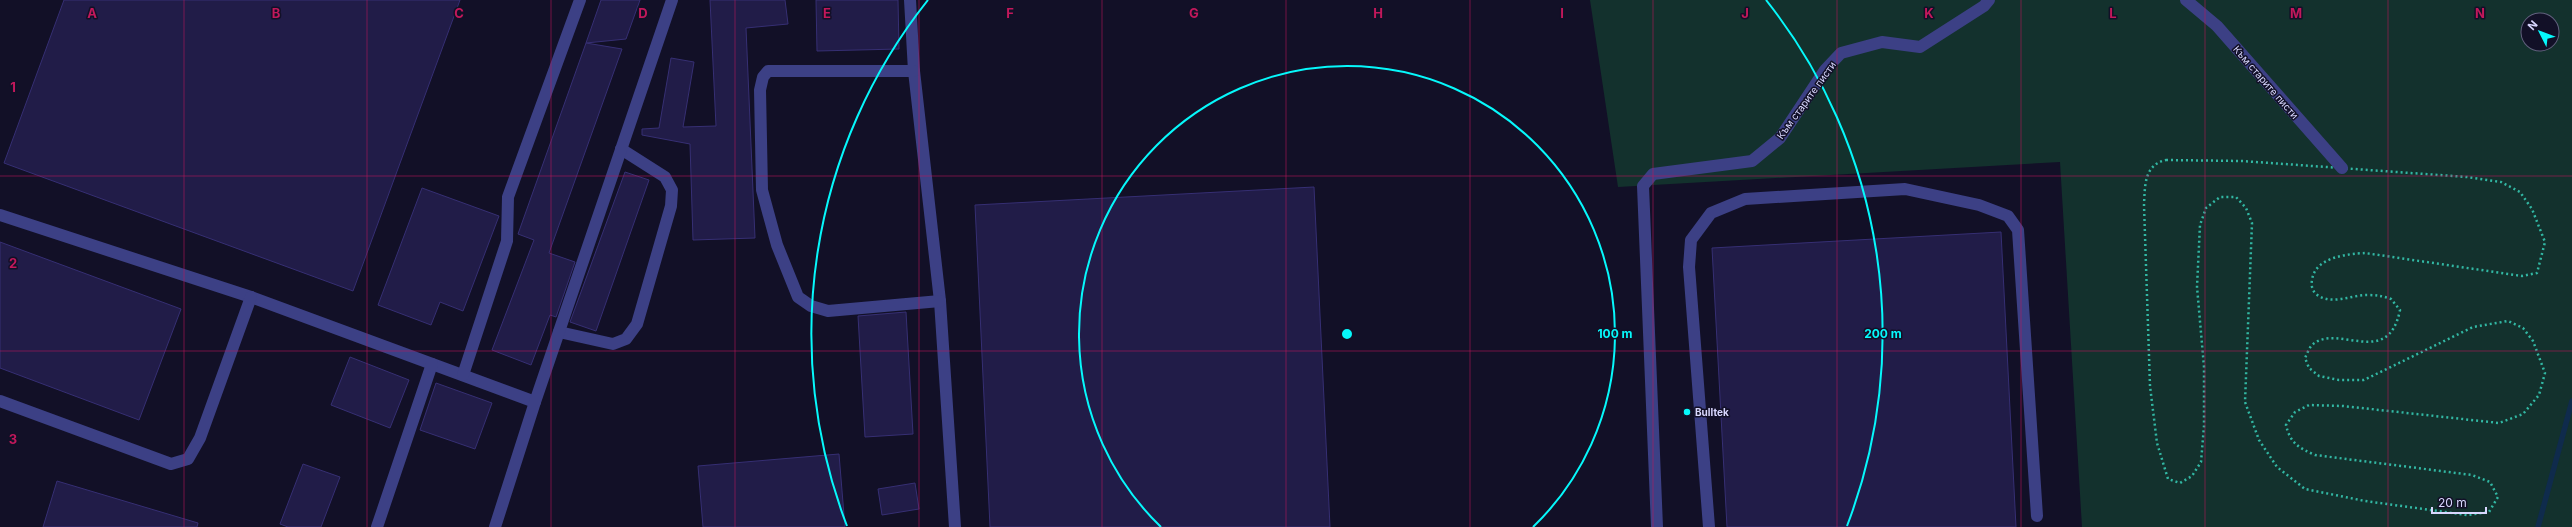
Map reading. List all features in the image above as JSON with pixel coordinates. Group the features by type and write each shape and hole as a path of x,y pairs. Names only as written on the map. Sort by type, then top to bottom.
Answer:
{"street":[{"path":"463,375 507,241 508,197 580,0"},
{"path":"495,527 535,402 672,0"},
{"path":"910,0 914,71 940,301 956,527"},
{"name":"Към старите писти","path":"1656,527 1643,186 1653,174 1752,161 1780,138 1825,70 1841,53 1882,42 1920,47 1984,6 1989,0"},
{"name":"Към старите писти","path":"2186,0 2218,26 2342,168"},
{"path":"914,71 768,71 763,77 760,90 762,190 777,245 798,297 811,306 828,310 940,301"},
{"path":"559,332 612,344 626,338 637,324 672,206 672,190 665,177 621,149"},
{"path":"1709,527 1689,267 1692,240 1711,213 1745,199 1905,189 1979,205 2008,216 2018,230 2037,516"},
{"path":"0,215 250,297 535,402"},
{"path":"0,401 172,464 188,459 200,438 250,297"},
{"path":"376,527 432,364"}],"path":[{"path":"2166,160 2213,160 2342,168 2467,176 2501,182 2520,192 2532,209 2545,242 2537,273 2522,276 2365,253 2344,254 2317,267 2312,274 2311,286 2316,293 2328,299 2379,295 2391,299 2400,310 2397,324 2385,337 2369,343 2322,339 2312,345 2305,358 2309,368 2319,376 2339,380 2364,380 2473,327 2508,321 2523,328 2533,341 2545,373 2539,395 2523,414 2499,424 2343,406 2309,405 2295,412 2286,425 2288,436 2298,447 2315,454 2432,468 2472,475 2490,482 2498,497 2489,512 2467,515 2365,501 2305,489 2277,466 2258,440 2245,402 2252,223 2246,208 2236,197 2220,197 2206,208 2200,225 2197,287 2204,367 2204,426 2201,462 2192,476 2180,483 2168,479 2162,466 2150,386 2144,205 2145,179 2152,167 2166,160"}],"green space":[{"path":"1590,0 2572,0 2572,527 2082,527 2060,162 1618,187"}],"building":[{"path":"64,0 460,0 353,291 4,163"},
{"path":"601,0 640,0 626,39 586,43"},
{"path":"710,0 785,0 788,24 746,28 755,238 693,240 690,144 642,135 642,129 659,128 671,58 694,62 683,127 716,126"},
{"path":"816,0 898,0 899,49 817,51"},
{"path":"586,43 622,49 549,253 575,262 556,317 550,315 531,365 492,350 534,240 518,234"},
{"path":"625,172 649,180 596,331 570,322"},
{"path":"1314,187 1330,527 990,527 975,205"},
{"path":"422,188 499,216 463,311 440,302 431,325 378,305"},
{"path":"2001,232 2016,527 1727,527 1712,248"},
{"path":"0,242 181,309 139,420 0,368"},
{"path":"906,312 913,434 865,437 858,316"},
{"path":"350,357 409,380 390,428 331,405"},
{"path":"436,383 492,403 475,449 420,430"},
{"path":"839,454 845,527 703,527 698,466"},
{"path":"303,464 340,477 321,527 288,527 280,524"},
{"path":"57,481 198,523 197,527 43,527"},
{"path":"915,483 919,509 882,515 878,489"}],"waterway":[{"path":"2538,527 2572,401"}],"place":[{"name":"Bulltek","path":"1687,412"}]}
